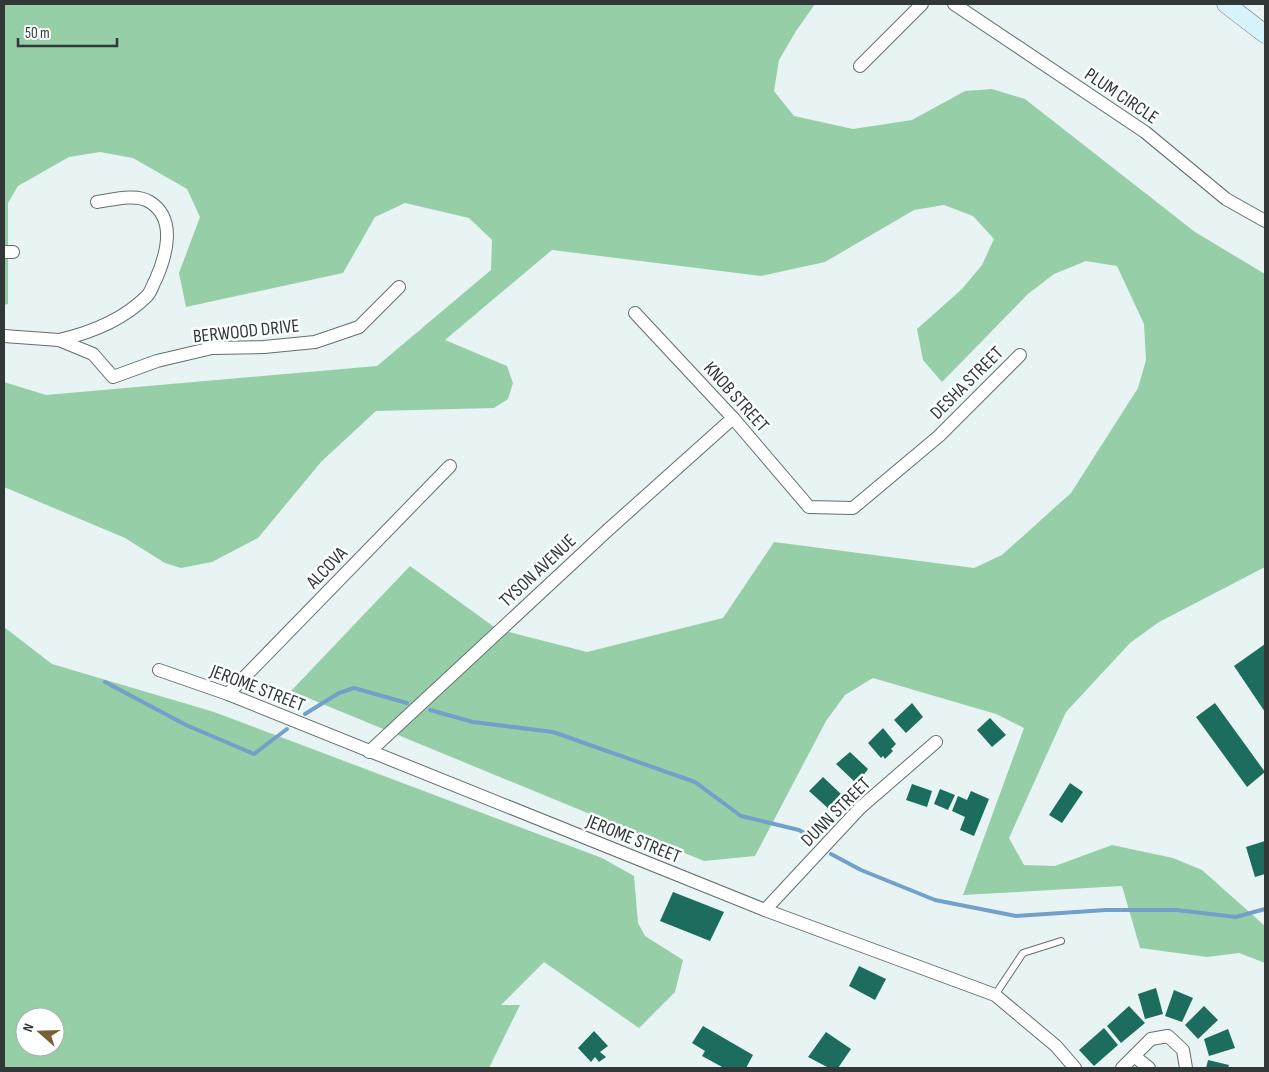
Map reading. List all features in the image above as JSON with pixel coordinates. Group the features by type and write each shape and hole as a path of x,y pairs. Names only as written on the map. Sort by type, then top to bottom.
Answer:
{"main road":[{"path":"1226,4 1265,34"}],"street":[{"path":"860,66 922,4"},
{"name":"PLUM CIRCLE","path":"954,4 1145,132 1226,199 1265,221"},
{"path":"60,340 87,334 116,318 148,295 163,264 168,239 163,218 150,202 135,198 97,202"},
{"name":"BERWOOD DRIVE","path":"4,336 60,340 94,354 113,377 157,361 212,348 264,347 315,342 359,327 398,287"},
{"name":"KNOB STREET","path":"636,312 734,418 808,507"},
{"name":"DESHA STREET","path":"808,507 853,508 939,436 1020,354"},
{"name":"TYSON AVENUE","path":"369,752 602,535 734,418"},
{"name":"ALCOVA","path":"228,694 450,466"},
{"name":"JEROME STREET","path":"158,670 228,694 765,910 995,995 1056,1046 1075,1068"},
{"name":"DUNN STREET","path":"765,910 860,808 936,742"},
{"path":"1122,1068 1151,1039 1168,1036 1183,1050 1186,1068"},
{"path":"1134,1056 1150,1068"}],"lane":[{"path":"995,995 1023,952 1060,941"}],"green space":[{"path":"4,4 815,4 779,60 774,91 794,116 853,129 912,120 965,91 992,89 1025,99 1195,232 1265,274 1265,567 1159,622 1130,643 1066,712 1009,838 1024,865 1055,866 1112,845 1173,858 1202,870 1265,926 1265,963 1239,953 1207,957 1140,948 1122,886 963,895 1024,728 996,714 873,678 845,695 826,721 755,856 704,861 291,691 410,566 497,629 587,652 723,618 774,542 974,568 1002,555 1071,493 1138,388 1146,360 1144,324 1117,266 1086,261 1054,274 1028,294 942,382 923,360 917,329 962,289 982,265 994,239 973,216 944,205 914,210 825,262 761,276 552,250 445,340 507,366 513,383 508,399 494,408 376,411 321,462 258,538 212,562 181,568 165,563 125,538 4,487 4,382 46,395 377,366 491,270 492,240 469,218 405,203 375,217 343,273 186,307 179,273 200,217 187,189 133,158 100,152 69,157 18,186 8,203 8,304 4,305"},
{"path":"4,627 52,664 214,712 602,858 634,876 638,923 645,936 683,960 675,992 639,1028 544,962 501,1005 520,1005 489,1068 4,1068"}],"building":[{"path":"1265,644 1265,712 1234,666"},
{"path":"912,703 923,717 906,733 894,720"},
{"path":"1215,703 1265,772 1247,787 1196,717"},
{"path":"990,718 1006,735 992,747 977,730"},
{"path":"883,728 896,744 891,749 893,751 885,759 883,756 881,758 868,743"},
{"path":"850,752 868,769 857,784 836,764"},
{"path":"823,777 841,794 830,810 809,791"},
{"path":"1070,783 1083,792 1062,823 1049,815"},
{"path":"912,784 932,791 927,807 906,800"},
{"path":"940,789 955,795 948,810 934,804"},
{"path":"971,791 989,799 974,836 960,830 965,817 952,811 958,796 967,800"},
{"path":"1265,841 1265,874 1255,877 1246,847"},
{"path":"673,892 724,912 710,941 660,921"},
{"path":"859,966 886,979 875,1000 849,986"},
{"path":"1156,988 1163,1014 1145,1019 1138,994"},
{"path":"1174,990 1193,998 1182,1022 1165,1016"},
{"path":"1129,1006 1145,1023 1121,1043 1107,1026"},
{"path":"1204,1006 1218,1020 1198,1039 1185,1025"},
{"path":"703,1026 753,1055 746,1068 724,1068 702,1056 705,1051 692,1043"},
{"path":"1104,1028 1118,1045 1094,1066 1079,1050"},
{"path":"1228,1029 1235,1048 1209,1056 1204,1039"},
{"path":"594,1031 608,1046 600,1052 606,1057 599,1062 595,1057 591,1062 578,1048"},
{"path":"826,1032 851,1049 838,1068 829,1068 808,1057"},
{"path":"1208,1060 1229,1065 1228,1068 1206,1068"}],"waterway":[{"path":"105,682 186,725 254,754 287,729"},
{"path":"305,714 339,693 354,688 407,703"},
{"path":"430,710 473,722 553,732 695,782 741,816 799,830 815,839"},
{"path":"831,854 861,870 935,900 1016,916 1106,910 1176,910 1236,917 1265,909"}]}
